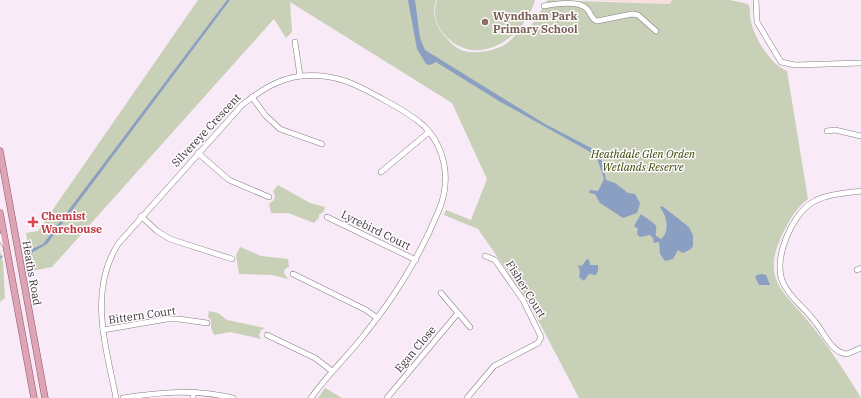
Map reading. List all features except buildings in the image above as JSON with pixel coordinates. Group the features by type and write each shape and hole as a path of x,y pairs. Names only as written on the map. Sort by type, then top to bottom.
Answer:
{"main road":[{"name":"Heaths Road","path":"0,151 45,398"},
{"path":"0,214 11,210"},
{"name":"Heaths Road","path":"0,214 34,398"}],"street":[{"path":"756,0 755,16 758,25 781,62 795,65 861,63"},
{"path":"544,6 568,2 583,4 593,20 597,21 627,14 638,15 656,31"},
{"path":"295,42 300,76"},
{"name":"Silvereye Crescent","path":"116,398 103,330 100,297 106,269 118,244 141,216 198,153 252,96 275,82 300,76 323,76 339,78 358,85 419,122 429,132 442,155 445,168 445,191 432,228 416,260 396,292 364,336 332,371 311,398"},
{"path":"252,96 265,115 280,129 322,144"},
{"path":"826,131 835,130 861,136"},
{"path":"381,172 429,132"},
{"path":"198,153 229,180 269,197"},
{"path":"861,191 822,198 806,207 796,220 785,241 779,263 780,273 785,287 817,323 835,349 848,354 861,348"},
{"path":"141,216 157,231 170,239 232,259"},
{"name":"Lyrebird Court","path":"327,217 416,260"},
{"path":"0,236 6,247"},
{"name":"Fisher Court","path":"467,398 491,369 538,343 541,337 523,300 495,260 485,256"},
{"path":"293,274 366,310 377,318"},
{"path":"441,293 470,327"},
{"name":"Egan Close","path":"388,398 458,313"},
{"name":"Bittern Court","path":"103,330 167,319 208,323"},
{"path":"267,335 315,358 332,371"},
{"path":"123,398 163,392 193,392 233,398"},
{"path":"193,392 193,398"}],"shaded area":[{"name":"Wyndham Park Primary School","path":"585,0 672,0 670,4"}],"green space":[{"name":"Heathdale Glen Orden Wetlands Reserve","path":"198,0 436,0 434,13 440,30 456,47 461,50 472,52 490,50 506,44 520,31 530,27 548,0 670,4 672,0 730,0 748,4 753,29 764,51 775,63 787,71 808,199 794,214 783,233 776,250 774,263 775,275 785,295 826,344 861,398 579,398 528,301 478,229 444,215 446,210 471,220 487,179 452,103 290,2 292,32 286,38 274,19 52,267 32,271 26,233 38,231"},
{"name":"Wyndham Park Primary School","path":"437,0 535,0 521,27 510,37 497,45 484,50 470,50 456,45 441,30 435,14"},
{"path":"278,185 310,203 325,207 324,211 319,215 319,218 314,223 288,213 271,213 269,204 274,200 275,196 273,191"},
{"path":"240,247 261,256 288,259 289,267 285,269 284,273 288,279 272,275 239,274 236,255"},
{"path":"0,251 3,262 5,298 0,302"},
{"path":"209,311 218,313 227,320 265,328 261,330 259,335 261,339 230,332 214,335 211,328 211,320 208,317"},
{"path":"325,388 342,398 318,398"}],"water":[{"path":"227,0 230,0 47,244 33,252 28,259 25,258 23,246 32,249 43,244"},
{"path":"408,0 415,0 420,38 425,50 545,124 595,150 602,161 606,180 615,183 628,193 635,194 640,203 637,213 623,218 600,203 595,194 589,193 590,190 598,191 604,179 598,161 592,153 499,101 436,62 430,65 426,64 417,49"},
{"path":"662,206 689,227 693,235 693,246 691,249 683,253 678,250 673,259 665,261 660,254 659,242 654,243 653,238 650,235 640,237 637,234 638,229 634,226 641,214 655,225 656,236 661,239 666,232 666,219 660,207"},
{"path":"589,259 590,265 598,265 598,271 596,275 589,274 584,281 579,277 580,271 578,265 582,266 586,260"},
{"path":"761,274 766,275 770,285 759,285 755,277"}],"place":[{"name":"Wyndham Park Primary School","path":"485,22"},
{"name":"Chemist Warehouse","path":"33,222"}]}
